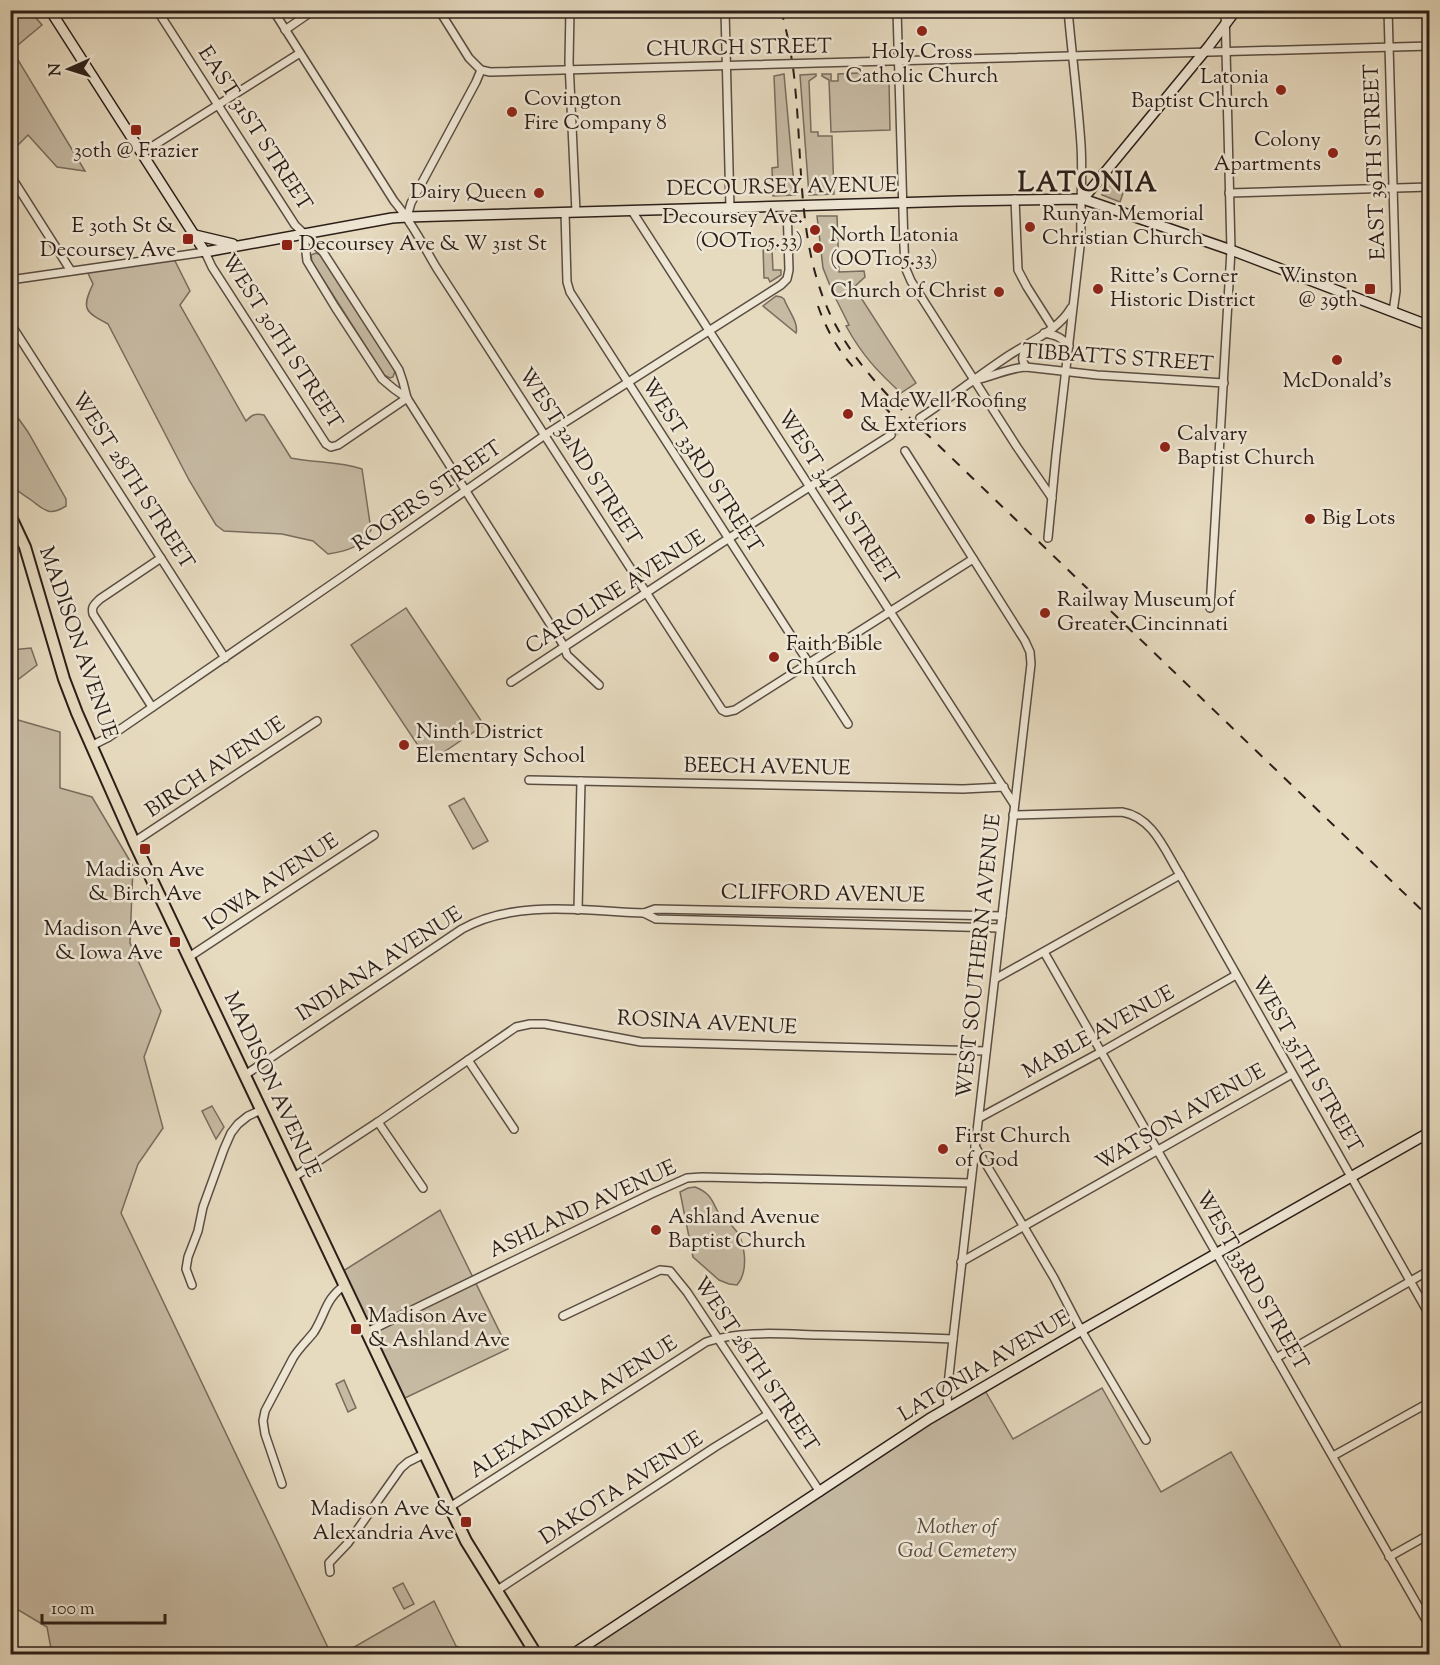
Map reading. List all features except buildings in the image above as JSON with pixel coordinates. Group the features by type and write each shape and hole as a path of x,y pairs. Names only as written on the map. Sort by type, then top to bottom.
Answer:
{"main road":[{"path":"50,10 205,252"},
{"path":"1083,199 1236,10"},
{"name":"DECOURSEY AVENUE","path":"205,252 407,217 1015,199 1083,199 1231,250 1430,326"},
{"name":"DECOURSEY AVENUE","path":"195,236 241,246"},
{"name":"MADISON AVENUE","path":"10,515 25,548 64,679 134,842 470,1548 536,1654"},
{"name":"LATONIA AVENUE","path":"573,1654 948,1408 1430,1132"}],"street":[{"name":"EAST 31ST STREET","path":"157,10 295,225 323,252 399,370 406,398"},
{"name":"WEST 32ND STREET","path":"273,10 722,710 726,712 735,710 809,664"},
{"path":"285,30 314,10"},
{"path":"407,217 411,202 481,70 469,58 439,10"},
{"path":"570,10 569,70 576,212"},
{"path":"725,10 730,208"},
{"path":"897,10 906,271 1017,447 1052,498"},
{"path":"1048,538 1081,238 1083,199 1081,146 1068,10"},
{"path":"1210,608 1231,250 1225,10"},
{"name":"EAST 39TH STREET","path":"1388,10 1396,291 1392,312"},
{"name":"CHURCH STREET","path":"481,70 490,72 898,62 1430,46"},
{"path":"142,153 300,53"},
{"path":"10,175 71,271"},
{"path":"1229,193 1430,187"},
{"path":"1015,199 1018,270 1053,328"},
{"name":"ROGERS STREET","path":"91,746 109,737 152,708 545,435 782,285 787,279 789,270 787,206"},
{"name":"WEST 34TH STREET","path":"632,211 811,486 1014,805"},
{"name":"WEST 33RD STREET","path":"565,212 567,282 570,292 848,724"},
{"path":"304,235 307,261 382,379 406,398 564,646 567,655 599,685"},
{"name":"DECOURSEY AVENUE","path":"10,280 205,252"},
{"name":"WEST 30TH STREET","path":"205,252 212,267 326,444 331,447 338,445 406,398"},
{"path":"920,418 1009,355 1063,321 1072,306"},
{"name":"WEST 28TH STREET","path":"10,323 225,657"},
{"name":"TIBBATTS STREET","path":"1044,333 1062,338 1069,346"},
{"path":"1026,367 1022,358 1029,343"},
{"name":"TIBBATTS STREET","path":"975,380 1026,367 1097,375 1224,383"},
{"name":"CAROLINE AVENUE","path":"511,682 646,592 891,435"},
{"path":"809,664 973,559 905,451"},
{"path":"152,708 92,609 100,599 161,558"},
{"name":"WEST SOUTHERN AVENUE","path":"948,1408 947,1394 952,1339 1030,677 1030,652 1025,641 973,559"},
{"name":"BIRCH AVENUE","path":"134,842 317,721"},
{"name":"BEECH AVENUE","path":"529,780 963,789 1004,787"},
{"path":"578,910 581,781"},
{"name":"WEST 35TH STREET","path":"1013,815 1122,812 1136,816 1153,831 1430,1316"},
{"name":"IOWA AVENUE","path":"189,957 374,835"},
{"path":"995,979 1180,875"},
{"name":"CLIFFORD AVENUE","path":"616,912 644,913 655,909 1002,915"},
{"name":"INDIANA AVENUE","path":"245,1075 472,923 492,915 520,910 616,912"},
{"name":"CLIFFORD AVENUE","path":"644,913 656,919 1000,928"},
{"name":"WEST 33RD STREET","path":"1044,952 1430,1627"},
{"name":"MABLE AVENUE","path":"978,1118 1101,1052 1236,975"},
{"name":"ROSINA AVENUE","path":"294,1177 516,1028 530,1024 557,1026 641,1042 986,1051"},
{"path":"468,1060 514,1129"},
{"name":"WATSON AVENUE","path":"961,1262 1292,1074"},
{"path":"192,1285 186,1269 188,1257 224,1149 238,1124 261,1110"},
{"path":"378,1122 423,1188"},
{"path":"975,1146 1054,1278 1081,1330 1146,1440"},
{"name":"ASHLAND AVENUE","path":"367,1332 687,1178 970,1183"},
{"name":"WEST 28TH STREET","path":"563,1316 660,1270 670,1271 820,1492"},
{"path":"1276,1358 1430,1270"},
{"path":"282,1484 265,1434 264,1416 281,1378 298,1349 312,1334 330,1298 345,1285"},
{"path":"717,1338 788,1334 952,1339"},
{"name":"ALEXANDRIA AVENUE","path":"450,1507 706,1342 717,1338"},
{"path":"1333,1456 1430,1402"},
{"name":"DAKOTA AVENUE","path":"496,1591 767,1415"},
{"path":"330,1572 329,1563 348,1543 401,1468 424,1454"},
{"path":"1389,1557 1430,1534"}],"green space":[{"path":"11,10 30,11 42,25 12,50 85,171 57,167 28,135 11,152"},
{"path":"879,72 882,79 889,81 890,130 831,132 829,80 822,74 831,74 831,81 838,81 838,74"},
{"path":"784,74 795,195 773,196 772,168 778,167 774,76"},
{"path":"816,74 809,81 811,132 818,132 818,136 832,136 834,194 809,195 800,75"},
{"path":"1112,178 1118,182 1123,193 1120,202 1102,195 1101,190"},
{"path":"817,216 837,216 839,272 864,271 865,277 854,287 916,383 901,393 870,362 846,326 849,325 823,268"},
{"path":"780,245 780,248 772,249 773,270 781,270 781,275 770,282 768,278 764,278 763,246"},
{"path":"316,253 321,255 393,367 395,371 393,377 384,375 312,262 311,255"},
{"path":"173,257 190,291 180,305 246,421 254,415 264,415 291,458 362,469 371,530 357,545 347,550 328,554 313,541 282,534 224,531 216,525 189,480 108,324 90,313 86,304 93,284 86,269"},
{"path":"776,296 784,299 795,321 796,333 763,306"},
{"path":"11,408 28,432 66,499 66,506 55,511 47,511 11,485"},
{"path":"406,608 484,725 429,762 351,645"},
{"path":"31,648 37,665 11,685 11,650"},
{"path":"11,718 60,732 60,788 92,797 133,866 130,943 161,1011 144,1057 163,1128 138,1164 121,1213 331,1654 52,1654 47,1627 15,1608 11,1602"},
{"path":"464,798 488,841 473,849 449,806"},
{"path":"212,1106 224,1127 216,1139 202,1111"},
{"path":"695,1187 708,1195 719,1214 733,1227 741,1240 744,1264 741,1279 737,1285 719,1280 693,1257 680,1192"},
{"path":"440,1210 508,1349 405,1398 343,1271"},
{"path":"344,1380 356,1408 348,1412 336,1384"},
{"name":"Mother of God Cemetery","path":"983,1387 1013,1439 1102,1388 1161,1492 1231,1452 1345,1654 573,1654"},
{"path":"403,1583 414,1604 404,1609 393,1588"},
{"path":"434,1601 456,1646 477,1654 342,1654"}],"tunnel":[{"path":"891,435 920,418"}],"railway":[{"path":"781,10 794,77 803,202 812,259 819,287 830,314 855,356 907,415 1430,918"},
{"path":"818,306 833,339 854,368"},
{"path":"883,405 897,421"}],"place":[{"name":"Holy Cross Catholic Church","path":"922,31"},
{"name":"Latonia Baptist Church","path":"1281,90"},
{"name":"Covington Fire Company 8","path":"512,112"},
{"name":"30th @ Frazier","path":"136,130"},
{"name":"Colony Apartments","path":"1333,153"},
{"name":"Dairy Queen","path":"539,193"},
{"name":"Runyan Memorial Christian Church","path":"1030,227"},
{"name":"Decoursey Ave. (OOT105.33)","path":"815,230"},
{"name":"E 30th St & Decoursey Ave","path":"188,239"},
{"name":"Decoursey Ave & W 31st St","path":"287,245"},
{"name":"North Latonia (OOT105.33)","path":"818,248"},
{"name":"Ritte's Corner Historic District","path":"1098,289"},
{"name":"Winston @ 39th","path":"1370,289"},
{"name":"Church of Christ","path":"999,292"},
{"name":"McDonald's","path":"1337,360"},
{"name":"MadeWell Roofing & Exteriors","path":"848,414"},
{"name":"Calvary Baptist Church","path":"1165,447"},
{"name":"Big Lots","path":"1310,519"},
{"name":"Railway Museum of Greater Cincinnati","path":"1045,613"},
{"name":"Faith Bible Church","path":"774,657"},
{"name":"Ninth District Elementary School","path":"404,745"},
{"name":"Madison Ave & Birch Ave","path":"145,849"},
{"name":"Madison Ave & Iowa Ave","path":"175,942"},
{"name":"First Church of God","path":"943,1149"},
{"name":"Ashland Avenue Baptist Church","path":"656,1230"},
{"name":"Madison Ave & Ashland Ave","path":"356,1329"},
{"name":"Madison Ave & Alexandria Ave","path":"466,1522"}],"district":[{"name":"LATONIA","path":"1088,184"}]}
